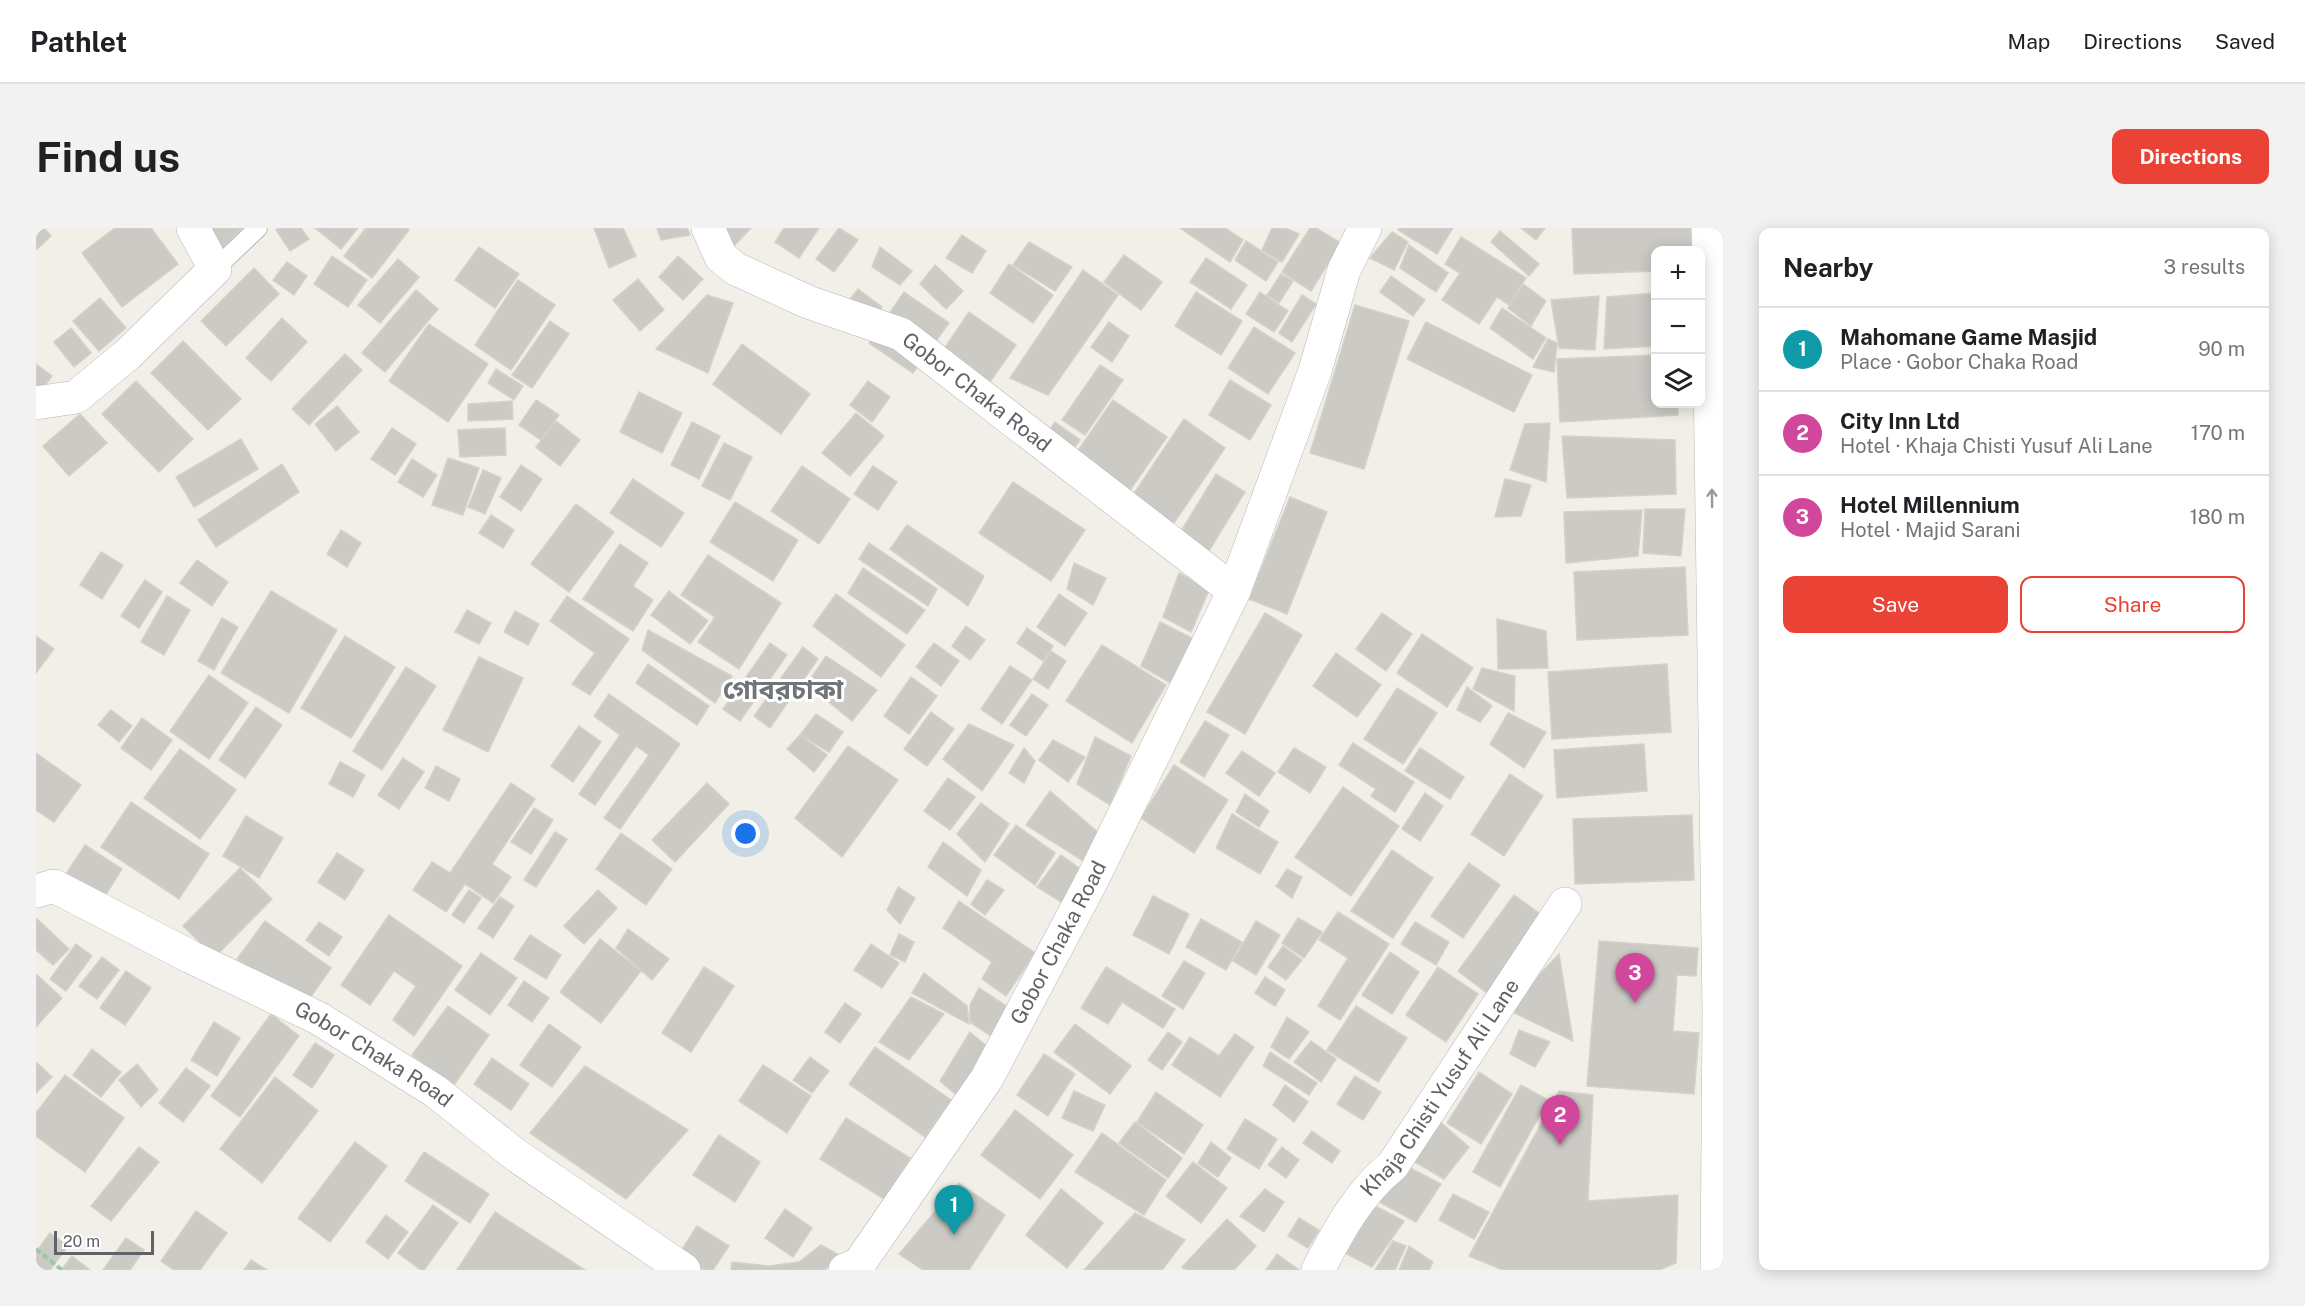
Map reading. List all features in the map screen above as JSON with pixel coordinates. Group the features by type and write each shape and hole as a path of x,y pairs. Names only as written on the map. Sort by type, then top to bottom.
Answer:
{"street":[{"path":"36,403 76,396 128,354 215,269 192,228"},
{"name":"Gobor Chaka Road","path":"708,228 721,257 736,269 808,302 901,334 1234,591"},
{"name":"Gobor Chaka Road","path":"857,1268 987,1078 1091,882 1234,591 1315,371 1344,270 1365,228"},
{"path":"1708,228 1719,1000 1718,1270"},
{"name":"Gobor Chaka Road","path":"36,891 54,886 191,957 318,1018 435,1091 517,1156 684,1270"},
{"name":"Khaja Chisti Yusuf Ali Lane","path":"1318,1270 1341,1227 1376,1179 1394,1165 1565,904"}],"lane":[{"path":"215,269 258,228"}],"path":[{"path":"36,1249 62,1270"}],"building":[{"path":"36,228 44,228 51,236 36,250"},
{"path":"115,228 151,228 178,264 122,307 82,253"},
{"path":"207,228 242,228 221,250"},
{"path":"301,228 309,239 290,251 276,230"},
{"path":"315,228 358,228 341,249"},
{"path":"366,228 406,228 409,230 372,278 344,256"},
{"path":"594,228 623,228 636,256 609,268"},
{"path":"657,228 687,228 690,235 661,240"},
{"path":"714,228 751,228 731,249"},
{"path":"784,228 819,228 799,258 775,242"},
{"path":"839,228 858,240 834,272 816,259"},
{"path":"1180,228 1225,228 1243,240 1230,262"},
{"path":"1272,228 1285,228 1299,234 1282,262 1262,250"},
{"path":"1310,228 1316,228 1341,243 1311,291 1282,272"},
{"path":"1399,228 1453,228 1437,254 1398,230"},
{"path":"1521,228 1545,228 1536,240"},
{"path":"1572,228 1698,228 1698,246 1651,246 1651,271 1574,274"},
{"path":"1500,231 1539,264 1529,276 1491,242"},
{"path":"1392,232 1408,242 1394,270 1370,258"},
{"path":"962,235 986,251 972,273 946,258"},
{"path":"1461,237 1526,278 1509,305 1497,297 1479,324 1442,300 1460,273 1445,264"},
{"path":"1246,241 1278,262 1266,281 1235,260"},
{"path":"1029,242 1072,267 1055,291 1013,265"},
{"path":"1409,245 1448,273 1436,292 1400,268"},
{"path":"479,247 519,274 495,308 455,280"},
{"path":"880,247 912,271 900,285 872,267"},
{"path":"1124,255 1162,282 1141,310 1104,282"},
{"path":"332,256 367,280 348,307 314,284"},
{"path":"678,256 703,279 683,300 659,277"},
{"path":"1206,258 1247,285 1231,309 1190,282"},
{"path":"398,259 419,277 380,323 358,305"},
{"path":"287,262 307,276 294,295 273,280"},
{"path":"1009,264 1053,295 1033,323 990,293"},
{"path":"935,265 963,291 946,309 920,284"},
{"path":"254,268 279,294 226,346 201,321"},
{"path":"1083,270 1118,295 1048,395 1010,378"},
{"path":"1281,274 1293,281 1279,303 1267,295"},
{"path":"1391,276 1425,300 1413,316 1380,292"},
{"path":"638,279 664,310 640,331 613,300"},
{"path":"518,280 555,305 511,370 475,345"},
{"path":"1523,284 1546,301 1531,326 1508,308"},
{"path":"858,289 882,307 861,336 836,317"},
{"path":"416,290 438,309 385,372 362,353"},
{"path":"904,292 949,323 913,373 869,343"},
{"path":"1196,292 1242,321 1221,355 1175,326"},
{"path":"1260,292 1288,311 1274,332 1246,314"},
{"path":"1651,293 1651,346 1604,349 1607,297"},
{"path":"707,295 733,303 708,373 656,349"},
{"path":"1302,295 1316,304 1292,342 1279,333"},
{"path":"1599,296 1595,350 1559,348 1551,300"},
{"path":"100,298 126,328 99,351 73,321"},
{"path":"1355,305 1409,321 1364,469 1310,453"},
{"path":"1502,308 1546,338 1533,359 1490,328"},
{"path":"969,312 1016,345 975,403 929,371"},
{"path":"282,318 307,342 271,381 246,358"},
{"path":"550,321 569,334 532,388 512,375"},
{"path":"1109,322 1129,336 1112,362 1091,347"},
{"path":"1426,322 1532,375 1514,412 1407,359"},
{"path":"429,324 488,364 448,422 389,381"},
{"path":"1254,327 1295,353 1268,394 1228,368"},
{"path":"71,328 91,353 74,367 54,342"},
{"path":"1548,339 1557,343 1554,372 1533,367"},
{"path":"183,341 241,399 208,430 151,373"},
{"path":"742,344 810,394 781,434 713,384"},
{"path":"345,354 362,370 309,425 292,409"},
{"path":"1651,355 1651,408 1678,408 1678,415 1560,422 1557,359"},
{"path":"36,364 52,376 38,396 36,394"},
{"path":"1100,365 1123,380 1085,435 1062,420"},
{"path":"496,369 523,386 514,400 488,383"},
{"path":"1230,380 1271,405 1250,440 1209,415"},
{"path":"136,381 193,439 159,472 102,414"},
{"path":"868,381 890,397 872,422 850,405"},
{"path":"639,392 682,413 662,453 620,432"},
{"path":"536,400 559,415 541,440 519,425"},
{"path":"1113,400 1167,437 1115,512 1061,475"},
{"path":"512,401 513,419 468,421 468,404"},
{"path":"337,406 359,432 336,451 315,424"},
{"path":"856,413 884,436 850,476 822,453"},
{"path":"80,414 107,443 69,476 43,446"},
{"path":"1184,419 1225,448 1161,542 1120,514"},
{"path":"556,421 580,440 560,466 536,447"},
{"path":"692,422 720,436 699,479 671,465"},
{"path":"1055,422 1080,440 1057,471 1032,453"},
{"path":"1550,423 1546,482 1510,470 1525,424"},
{"path":"392,428 416,444 395,475 371,459"},
{"path":"505,428 506,455 460,457 458,430"},
{"path":"1562,436 1675,440 1676,494 1567,498"},
{"path":"241,439 258,469 194,507 176,477"},
{"path":"724,443 752,457 730,500 702,486"},
{"path":"448,458 479,468 463,515 432,505"},
{"path":"412,459 437,475 423,497 398,482"},
{"path":"282,464 299,492 216,547 198,520"},
{"path":"521,465 542,479 521,511 500,497"},
{"path":"802,466 850,499 819,544 771,511"},
{"path":"873,466 897,482 878,510 854,494"},
{"path":"483,470 501,478 485,514 468,507"},
{"path":"1216,474 1245,492 1201,564 1172,546"},
{"path":"633,479 684,513 661,547 610,513"},
{"path":"1505,479 1531,485 1521,516 1495,517"},
{"path":"1013,482 1085,530 1051,581 979,533"},
{"path":"1290,497 1327,512 1287,614 1249,599"},
{"path":"735,502 798,540 773,581 710,542"},
{"path":"576,504 614,532 569,592 531,564"},
{"path":"1645,509 1685,509 1681,556 1643,553"},
{"path":"1642,510 1638,556 1566,563 1564,512"},
{"path":"491,515 514,530 503,548 479,533"},
{"path":"907,525 984,576 968,606 890,549"},
{"path":"341,530 361,543 347,567 327,554"},
{"path":"869,543 937,589 928,606 859,559"},
{"path":"620,544 648,563 633,586 653,600 633,631 583,599"},
{"path":"101,552 123,565 102,599 80,585"},
{"path":"708,555 781,603 739,669 698,642 715,617 681,595"},
{"path":"197,560 228,582 212,606 180,583"},
{"path":"1074,563 1106,578 1093,605 1067,589"},
{"path":"1685,567 1688,635 1577,640 1574,572"},
{"path":"863,568 925,610 907,634 848,593"},
{"path":"1179,573 1209,590 1191,632 1163,617"},
{"path":"145,580 162,592 139,628 121,616"},
{"path":"271,591 337,630 289,713 221,673"},
{"path":"669,591 708,621 690,644 651,615"},
{"path":"836,594 905,645 881,677 813,626"},
{"path":"1059,594 1087,613 1065,646 1037,627"},
{"path":"167,596 190,610 164,655 141,642"},
{"path":"567,596 629,639 590,695 572,684 595,653 550,621"},
{"path":"467,610 491,623 479,644 455,632"},
{"path":"515,611 539,624 528,645 504,632"},
{"path":"1265,613 1302,635 1245,734 1207,712"},
{"path":"1382,613 1412,634 1386,671 1356,649"},
{"path":"222,618 238,627 214,670 198,661"},
{"path":"1497,619 1546,631 1548,668 1498,669"},
{"path":"1160,622 1194,639 1172,684 1141,666"},
{"path":"966,626 985,640 970,660 952,646"},
{"path":"1027,628 1053,646 1043,661 1017,643"},
{"path":"648,630 732,676 715,703 642,650"},
{"path":"1422,634 1473,668 1447,707 1397,673"},
{"path":"36,636 54,649 36,673"},
{"path":"345,636 395,667 351,738 301,708"},
{"path":"770,643 787,655 740,721 723,709"},
{"path":"934,643 959,661 941,686 916,667"},
{"path":"1102,645 1166,685 1132,743 1066,701"},
{"path":"803,647 818,659 770,728 754,716"},
{"path":"1051,651 1066,661 1048,689 1033,679"},
{"path":"1336,653 1381,685 1357,717 1313,686"},
{"path":"826,656 877,690 852,721 807,684"},
{"path":"479,657 523,678 488,752 443,730"},
{"path":"648,664 709,706 697,725 636,683"},
{"path":"1667,664 1671,732 1552,739 1548,672"},
{"path":"1010,666 1032,680 1002,724 981,709"},
{"path":"406,667 436,686 382,770 353,751"},
{"path":"1482,668 1515,676 1514,711 1473,689"},
{"path":"209,675 248,703 209,759 170,731"},
{"path":"911,677 937,696 909,734 884,716"},
{"path":"1467,687 1492,706 1480,722 1457,710"},
{"path":"1397,688 1437,713 1403,764 1364,739"},
{"path":"609,694 680,744 620,829 604,818 649,755 636,746 595,805 579,794 620,735 594,716"},
{"path":"1032,694 1048,705 1026,736 1010,725"},
{"path":"256,707 282,725 245,778 219,760"},
{"path":"111,710 132,726 119,742 98,725"},
{"path":"931,712 954,729 927,766 904,749"},
{"path":"1508,713 1546,732 1524,768 1490,744"},
{"path":"816,714 843,732 829,752 800,735"},
{"path":"142,718 172,740 151,770 121,748"},
{"path":"1205,721 1229,735 1204,777 1180,762"},
{"path":"969,724 1014,745 982,791 943,759"},
{"path":"579,726 601,742 573,782 551,766"},
{"path":"800,735 827,755 814,772 787,749"},
{"path":"1095,737 1131,756 1110,805 1077,784"},
{"path":"1053,740 1085,757 1068,782 1039,760"},
{"path":"1353,743 1414,782 1395,812 1371,796 1376,789 1339,765"},
{"path":"1644,744 1647,791 1557,798 1554,750"},
{"path":"848,746 898,780 842,857 795,818"},
{"path":"1024,748 1035,761 1024,783 1009,773"},
{"path":"1294,748 1326,767 1310,793 1278,772"},
{"path":"1420,748 1464,777 1450,799 1405,771"},
{"path":"180,749 236,790 200,839 144,798"},
{"path":"1242,751 1275,773 1259,796 1226,773"},
{"path":"36,753 81,785 54,822 36,810"},
{"path":"403,758 424,772 399,809 378,795"},
{"path":"340,762 365,775 353,797 329,784"},
{"path":"1174,765 1228,800 1194,853 1141,818"},
{"path":"436,766 460,779 449,801 425,788"},
{"path":"1510,774 1543,796 1504,856 1471,834"},
{"path":"948,778 975,797 950,830 924,811"},
{"path":"511,783 535,799 492,864 511,877 493,903 465,884 446,912 413,890 432,862 450,873"},
{"path":"707,783 729,804 675,862 652,840"},
{"path":"1343,787 1399,826 1351,896 1295,857"},
{"path":"1050,791 1100,834 1088,864 1026,825"},
{"path":"1425,793 1443,806 1420,841 1402,829"},
{"path":"1245,794 1269,811 1259,827 1236,812"},
{"path":"131,802 209,854 179,899 101,847"},
{"path":"981,803 1009,824 985,862 957,834"},
{"path":"534,808 553,820 531,854 511,842"},
{"path":"1232,814 1278,842 1260,874 1216,848"},
{"path":"1692,815 1694,880 1575,884 1573,819"},
{"path":"246,816 283,838 259,878 223,856"},
{"path":"1016,825 1055,853 1035,885 994,855"},
{"path":"555,832 567,839 536,887 524,880"},
{"path":"621,833 672,869 646,905 596,869"},
{"path":"943,842 981,870 967,896 928,867"},
{"path":"85,845 122,869 100,904 62,880"},
{"path":"1392,850 1433,878 1393,938 1351,911"},
{"path":"337,853 364,870 345,900 318,882"},
{"path":"1061,855 1086,873 1063,903 1037,887"},
{"path":"1469,863 1500,885 1463,938 1431,916"},
{"path":"240,868 272,899 215,957 183,926"},
{"path":"1287,869 1302,877 1292,898 1276,886"},
{"path":"987,880 1004,890 985,915 971,904"},
{"path":"898,887 915,898 900,924 887,910"},
{"path":"469,890 481,898 464,923 452,915"},
{"path":"598,890 617,908 584,944 564,926"},
{"path":"1514,895 1547,919 1491,996 1458,971"},
{"path":"1153,896 1189,914 1169,954 1133,935"},
{"path":"500,897 514,906 493,938 478,928"},
{"path":"959,901 1035,953 1006,996 982,979 992,962 943,928"},
{"path":"1338,912 1389,944 1340,1020 1318,1006 1348,958 1319,940"},
{"path":"389,915 462,966 414,1036 393,1020 416,986 394,971 370,1005 341,985"},
{"path":"36,918 69,949 53,965 36,950"},
{"path":"1298,918 1322,932 1304,958 1282,943"},
{"path":"1201,919 1242,942 1226,970 1186,947"},
{"path":"265,921 331,968 304,1007 237,959"},
{"path":"1256,921 1280,935 1256,975 1233,961"},
{"path":"319,922 342,937 329,956 306,940"},
{"path":"1415,922 1449,942 1436,965 1401,944"},
{"path":"628,929 669,959 652,980 616,948"},
{"path":"899,934 914,942 905,962 890,955"},
{"path":"530,935 561,955 546,979 514,959"},
{"path":"600,939 641,971 601,1023 560,992"},
{"path":"1599,941 1698,948 1696,976 1677,975 1673,1031 1699,1033 1694,1094 1587,1086"},
{"path":"76,944 92,956 66,991 50,979"},
{"path":"871,944 899,963 882,988 854,970"},
{"path":"1283,946 1302,960 1286,980 1268,967"},
{"path":"1390,952 1419,972 1392,1014 1362,995"},
{"path":"481,953 517,978 490,1015 455,990"},
{"path":"1559,954 1573,1041 1506,1009"},
{"path":"102,957 119,970 97,999 79,986"},
{"path":"1184,961 1205,973 1183,1009 1162,996"},
{"path":"704,967 734,986 691,1052 662,1033"},
{"path":"1106,967 1175,1009 1163,1028 1122,1002 1108,1024 1081,1008"},
{"path":"1438,967 1478,994 1446,1042 1406,1015"},
{"path":"126,971 151,988 125,1025 100,1008"},
{"path":"924,973 967,1006 969,1024 912,993"},
{"path":"36,974 62,998 36,1027"},
{"path":"1265,977 1285,990 1275,1006 1255,993"},
{"path":"524,981 549,998 532,1022 508,1005"},
{"path":"979,988 1011,1009 994,1038 970,1022 970,1005"},
{"path":"911,997 944,1014 909,1060 879,1042"},
{"path":"845,1003 861,1014 840,1043 825,1032"},
{"path":"448,1006 489,1035 454,1085 412,1055"},
{"path":"1356,1006 1407,1038 1378,1082 1327,1050"},
{"path":"271,1014 299,1036 240,1117 211,1096"},
{"path":"1287,1017 1309,1032 1289,1059 1271,1047"},
{"path":"214,1022 240,1038 217,1076 191,1060"},
{"path":"549,1024 581,1047 552,1087 520,1065"},
{"path":"1075,1024 1131,1066 1110,1094 1054,1052"},
{"path":"1519,1030 1550,1042 1535,1067 1510,1054"},
{"path":"970,1032 995,1053 961,1099 940,1081"},
{"path":"1168,1032 1182,1042 1162,1070 1148,1060"},
{"path":"1235,1034 1254,1047 1220,1097 1172,1065 1190,1037 1219,1056"},
{"path":"1311,1041 1336,1059 1321,1082 1294,1062"},
{"path":"315,1043 334,1055 312,1088 293,1075"},
{"path":"875,1047 951,1100 925,1137 849,1084"},
{"path":"92,1049 121,1072 101,1097 73,1075"},
{"path":"1270,1052 1317,1083 1309,1095 1263,1066"},
{"path":"1044,1054 1075,1074 1048,1116 1017,1095"},
{"path":"810,1057 829,1071 812,1093 793,1080"},
{"path":"492,1058 529,1084 511,1110 474,1084"},
{"path":"36,1062 52,1077 36,1093"},
{"path":"137,1064 158,1090 141,1107 119,1080"},
{"path":"763,1065 811,1096 787,1133 739,1101"},
{"path":"585,1066 688,1130 626,1199 530,1133"},
{"path":"186,1068 210,1086 183,1122 159,1103"},
{"path":"1479,1072 1512,1094 1481,1144 1447,1123"},
{"path":"65,1075 124,1118 85,1172 36,1136 36,1113"},
{"path":"1355,1076 1381,1092 1363,1120 1337,1104"},
{"path":"275,1077 318,1111 262,1183 220,1149"},
{"path":"1285,1085 1308,1102 1294,1122 1273,1105"},
{"path":"1521,1085 1548,1100 1500,1187 1473,1172"},
{"path":"1074,1091 1105,1105 1093,1131 1062,1118"},
{"path":"1559,1091 1593,1095 1588,1201 1678,1195 1676,1263 1659,1270 1503,1270 1469,1256"},
{"path":"1156,1092 1203,1125 1184,1154 1137,1122"},
{"path":"1015,1110 1073,1155 1040,1199 981,1155"},
{"path":"846,1118 910,1158 884,1199 820,1159"},
{"path":"1245,1119 1277,1139 1259,1169 1227,1149"},
{"path":"1437,1119 1469,1147 1444,1179 1408,1158"},
{"path":"1135,1122 1182,1158 1168,1178 1119,1143"},
{"path":"1312,1131 1340,1151 1332,1163 1303,1143"},
{"path":"1102,1133 1166,1180 1144,1215 1075,1172"},
{"path":"719,1135 760,1162 735,1202 693,1175"},
{"path":"355,1142 387,1166 330,1242 298,1218"},
{"path":"1211,1142 1231,1158 1218,1177 1198,1163"},
{"path":"139,1147 159,1162 111,1221 91,1206"},
{"path":"1282,1147 1299,1160 1286,1178 1268,1165"},
{"path":"424,1152 489,1194 470,1223 405,1181"},
{"path":"1193,1162 1227,1188 1201,1223 1166,1196"},
{"path":"1399,1162 1441,1184 1416,1222 1372,1198"},
{"path":"959,1183 1005,1215 969,1270 923,1270 899,1254"},
{"path":"1061,1189 1103,1223 1067,1268 1026,1235"},
{"path":"1265,1189 1284,1202 1264,1232 1240,1216"},
{"path":"1453,1194 1489,1212 1474,1239 1439,1220"},
{"path":"1364,1200 1404,1221 1372,1267 1337,1249"},
{"path":"433,1205 458,1223 424,1270 421,1270 398,1253"},
{"path":"785,1209 812,1228 793,1257 765,1238"},
{"path":"196,1211 227,1233 200,1270 174,1270 161,1261"},
{"path":"495,1212 585,1270 457,1270"},
{"path":"1135,1213 1185,1240 1162,1270 1084,1270"},
{"path":"386,1215 408,1232 388,1259 366,1242"},
{"path":"1299,1218 1319,1230 1308,1248 1288,1236"},
{"path":"1227,1219 1256,1246 1234,1270 1187,1270 1182,1267"},
{"path":"697,1226 729,1246 713,1270 704,1270 679,1254"},
{"path":"50,1233 68,1246 50,1270 36,1270 36,1252"},
{"path":"126,1238 144,1250 130,1270 103,1270"},
{"path":"1393,1241 1406,1246 1395,1270 1375,1270"},
{"path":"821,1245 839,1255 825,1270 731,1270 732,1262 769,1266 799,1262"},
{"path":"1409,1246 1433,1262 1429,1270 1399,1270"},
{"path":"1277,1254 1299,1270 1266,1270"},
{"path":"72,1256 90,1270 61,1270"},
{"path":"251,1260 267,1270 244,1270"}],"place":[{"name":"Hotel Millennium","path":"1635,1003"},
{"name":"City Inn Ltd","path":"1560,1145"},
{"name":"Mahomane Game Masjid","path":"954,1235"}],"district":[{"name":"গোবরচাকা","path":"783,690"}]}
